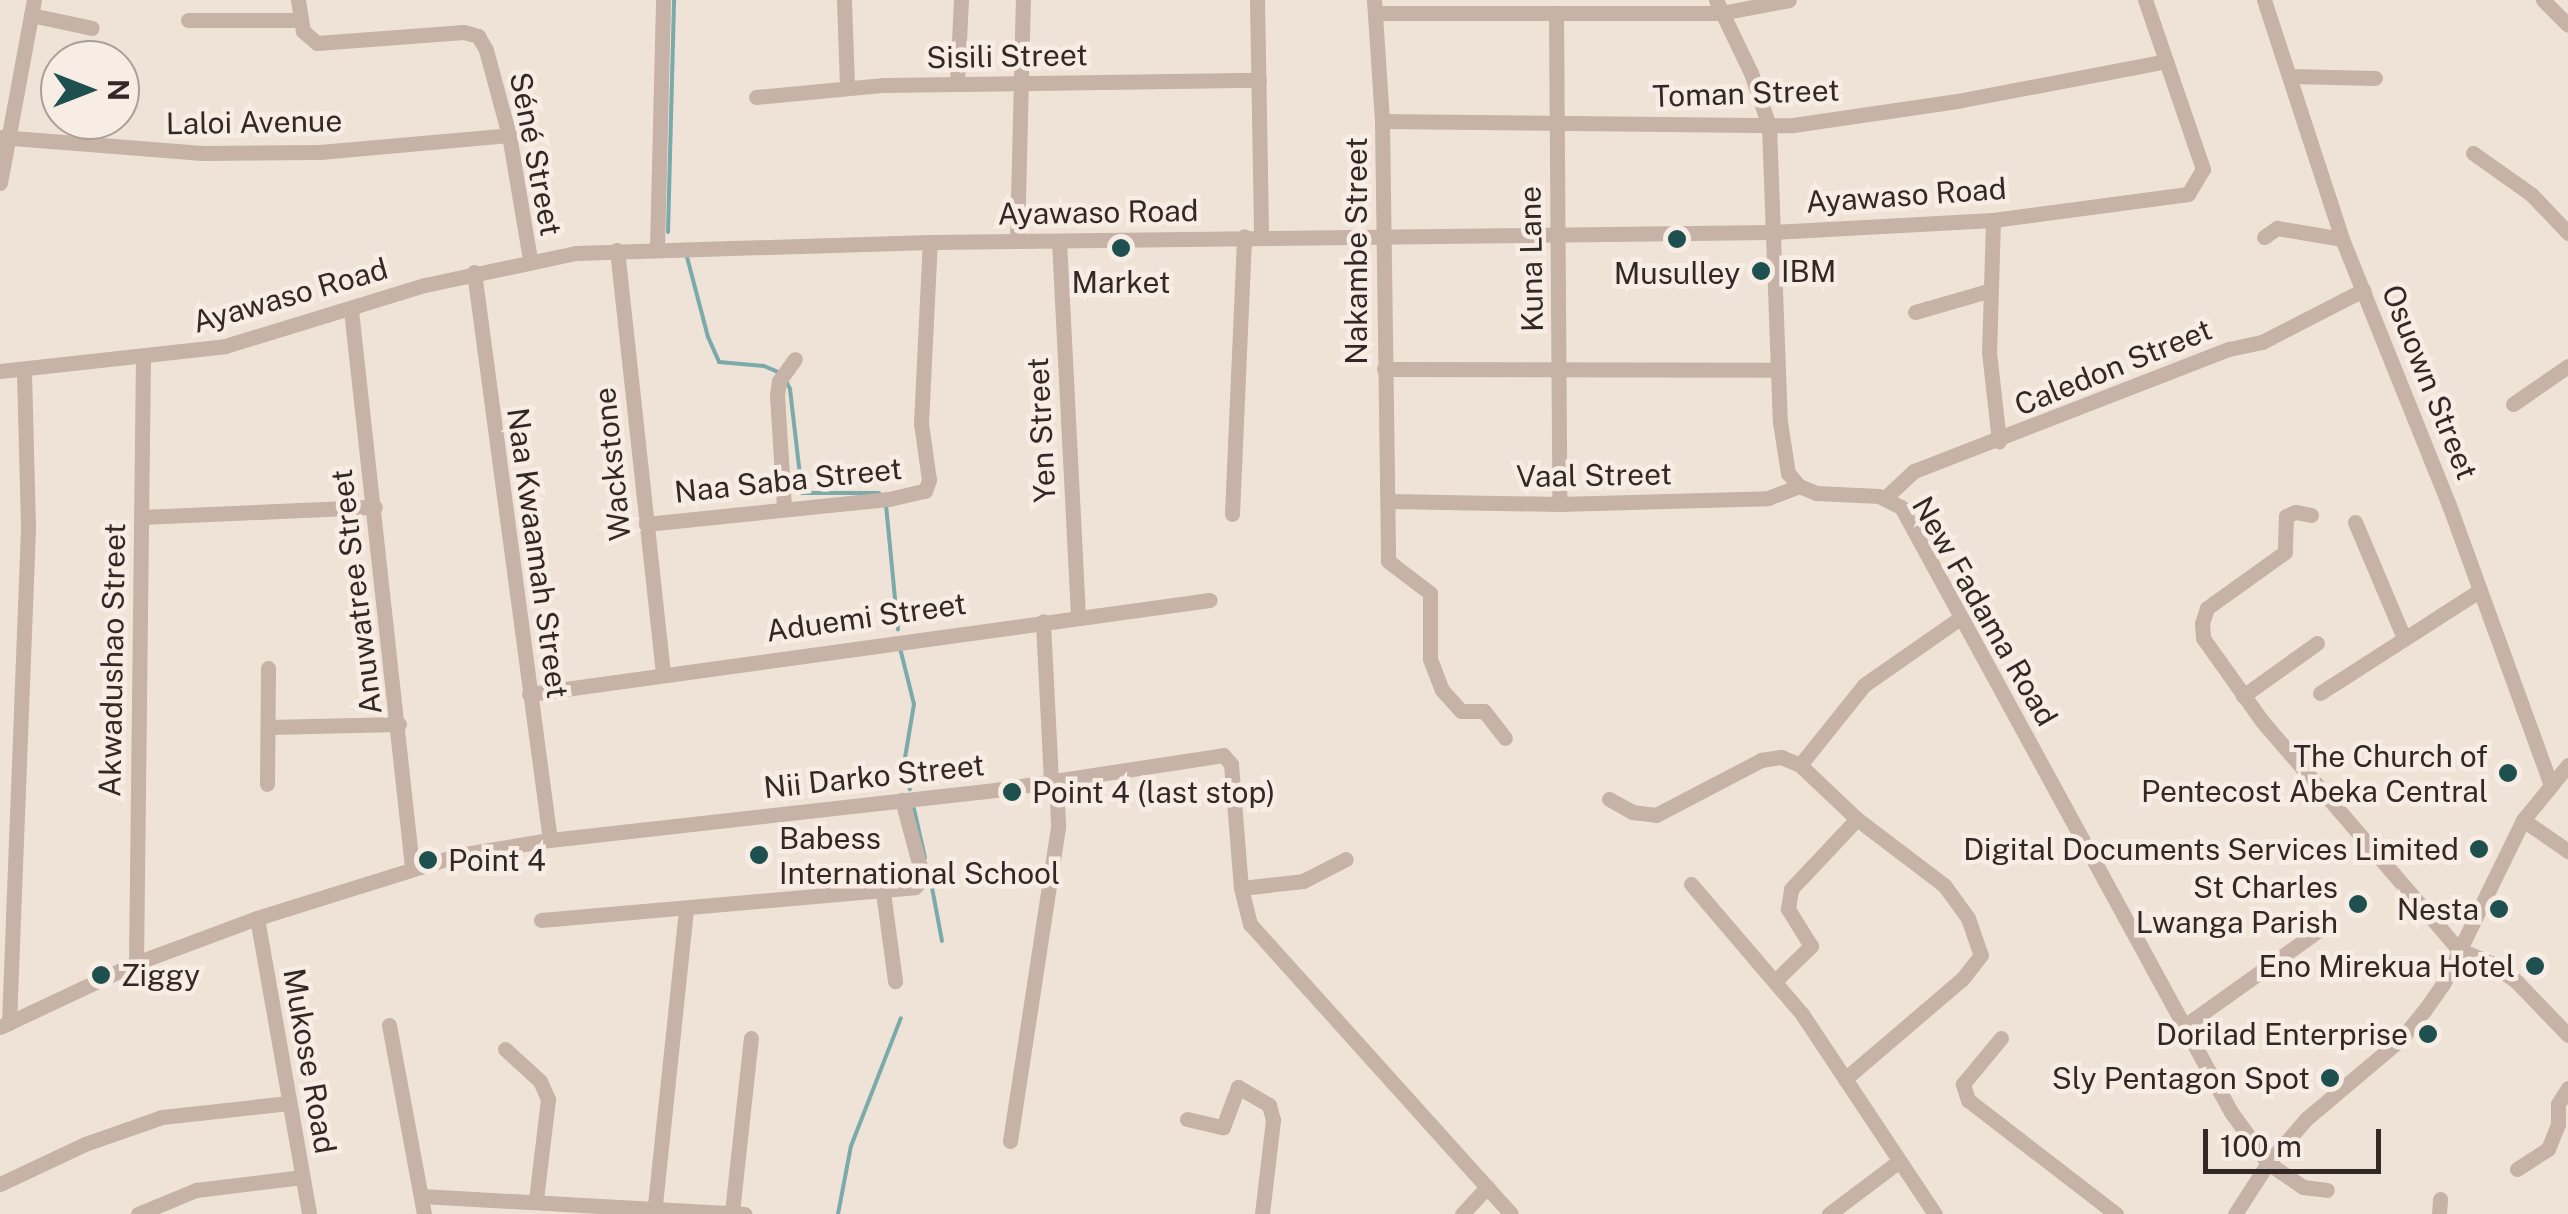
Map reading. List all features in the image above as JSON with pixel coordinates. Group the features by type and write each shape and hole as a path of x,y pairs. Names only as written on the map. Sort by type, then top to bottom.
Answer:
{"street":[{"path":"188,20 300,20 298,0"},
{"path":"658,248 663,0"},
{"path":"844,0 847,88"},
{"path":"958,84 961,0"},
{"path":"1018,242 1023,0"},
{"path":"1257,0 1261,236"},
{"path":"1375,6 1556,13 1789,0"},
{"path":"2144,0 2166,61"},
{"name":"Osuown Street","path":"2264,0 2342,239 2450,504 2550,783"},
{"path":"2543,0 2568,25"},
{"name":"Nakambe Street","path":"1375,6 1382,121 1381,235 1390,565 1430,594 1430,658 1436,678 1457,709 1484,711 1506,738"},
{"path":"1719,6 1751,73 1769,126 1784,464 1800,486"},
{"path":"0,183 4,137 32,8 92,28"},
{"name":"Kuna Lane","path":"1556,13 1559,504"},
{"name":"Séné Street","path":"300,20 308,38 324,44 447,33 478,36 486,50 509,135 530,260"},
{"name":"Ayawaso Road","path":"0,371 225,346 474,272 530,260 617,250 1244,236 1774,232 1993,220 2188,194 2200,178 2200,159 2166,61"},
{"name":"Toman Street","path":"1382,121 1769,126 1880,114 2166,61"},
{"path":"2289,76 2376,78"},
{"name":"Sisili Street","path":"756,98 847,88 958,84 1259,80"},
{"name":"Laloi Avenue","path":"4,137 167,152 273,153 509,135"},
{"path":"2473,153 2530,194 2568,232"},
{"path":"1993,220 1989,371 1999,441"},
{"path":"2264,237 2277,228 2342,239"},
{"path":"1232,514 1244,236"},
{"name":"Yen Street","path":"1059,241 1078,616"},
{"name":"Naa Saba Street","path":"646,524 921,493 929,480 920,423 930,242"},
{"name":"Wackstone","path":"617,250 663,672"},
{"name":"Naa Kwaamah Street","path":"474,272 550,840"},
{"path":"1915,312 1991,290"},
{"name":"Caledon Street","path":"1886,497 1914,470 1999,441 2229,349 2262,342 2363,290"},
{"name":"Anuwatree Street","path":"350,310 412,868"},
{"name":"Akwadushao Street","path":"136,964 143,357"},
{"path":"784,508 776,396 795,359"},
{"path":"2512,404 2568,366"},
{"path":"4,1025 28,526 24,369"},
{"path":"1384,369 1777,370"},
{"name":"Vaal Street","path":"1388,501 1559,504 1768,498 1800,486"},
{"name":"New Fadama Road","path":"1800,486 1816,493 1886,497 1906,514 2183,1028 2232,1112 2268,1163"},
{"path":"142,517 375,508"},
{"path":"2312,514 2295,512 2286,516 2285,552 2207,608 2203,638 2243,696 2458,949 2491,963 2516,981 2568,1036"},
{"path":"2355,522 2404,638"},
{"path":"2320,694 2478,591"},
{"name":"Aduemi Street","path":"529,694 663,672 1210,600"},
{"path":"1800,765 1864,685 1960,618"},
{"path":"1010,1142 1058,812 1050,781 1043,621"},
{"path":"2243,696 2317,643"},
{"path":"267,784 268,668"},
{"path":"268,726 399,724"},
{"name":"Nii Darko Street","path":"4,1025 136,964 257,918 412,868 550,840 925,798 1223,755 1233,776 1241,888 1250,924 1511,1214"},
{"path":"1610,798 1632,812 1656,815 1762,760 1781,757 1800,765 1857,819 1944,886 1968,918 1981,955 1962,979 1845,1080"},
{"path":"2235,1214 2268,1163 2306,1120 2401,1039 2443,984 2524,820 2568,765"},
{"path":"542,920 883,892 920,884 922,878 905,800"},
{"path":"1776,980 1812,946 1788,909 1790,889 1857,819"},
{"path":"2524,820 2568,851"},
{"path":"1241,888 1303,881 1346,859"},
{"path":"1691,884 1776,980 1935,1214"},
{"path":"883,892 896,981"},
{"path":"655,1210 686,909"},
{"name":"Mukose Road","path":"257,918 309,1214"},
{"path":"2183,1028 2326,925"},
{"path":"389,1026 424,1214"},
{"path":"421,1196 518,1206 536,1199 739,1213 751,1038"},
{"path":"2001,1038 1963,1084 1968,1100 2116,1214"},
{"path":"505,1049 540,1081 548,1099 536,1199"},
{"path":"1187,1118 1223,1126 1238,1087 1270,1105 1273,1120 1262,1214"},
{"path":"2517,1169 2548,1149 2558,1124 2558,1104 2568,1088"},
{"path":"0,1184 85,1144 162,1117 288,1103"},
{"path":"1830,1214 1898,1162"},
{"path":"2268,1163 2303,1187 2327,1190"},
{"path":"138,1214 196,1190 302,1177"},
{"path":"1462,1214 1487,1187"}],"waterway":[{"path":"668,232 674,0"},
{"path":"687,257 708,337 719,362 764,366 778,372"},
{"path":"785,379 790,389 802,493 879,493"},
{"path":"886,505 898,629"},
{"path":"900,648 914,704 904,764 910,789"},
{"path":"914,809 925,858"},
{"path":"930,877 942,941"},
{"path":"838,1214 851,1146 901,1018"}],"place":[{"name":"Musulley","path":"1677,239"},
{"name":"Market","path":"1121,248"},
{"name":"IBM","path":"1761,271"},
{"name":"The Church of Pentecost Abeka Central","path":"2508,773"},
{"name":"Point 4 (last stop)","path":"1012,792"},
{"name":"Digital Documents Services Limited","path":"2479,849"},
{"name":"Babess International School","path":"759,855"},
{"name":"Point 4","path":"428,860"},
{"name":"St Charles Lwanga Parish","path":"2358,904"},
{"name":"Nesta","path":"2499,909"},
{"name":"Eno Mirekua Hotel","path":"2535,966"},
{"name":"Ziggy","path":"101,975"},
{"name":"Dorilad Enterprise","path":"2428,1034"},
{"name":"Sly Pentagon Spot","path":"2330,1078"}]}
